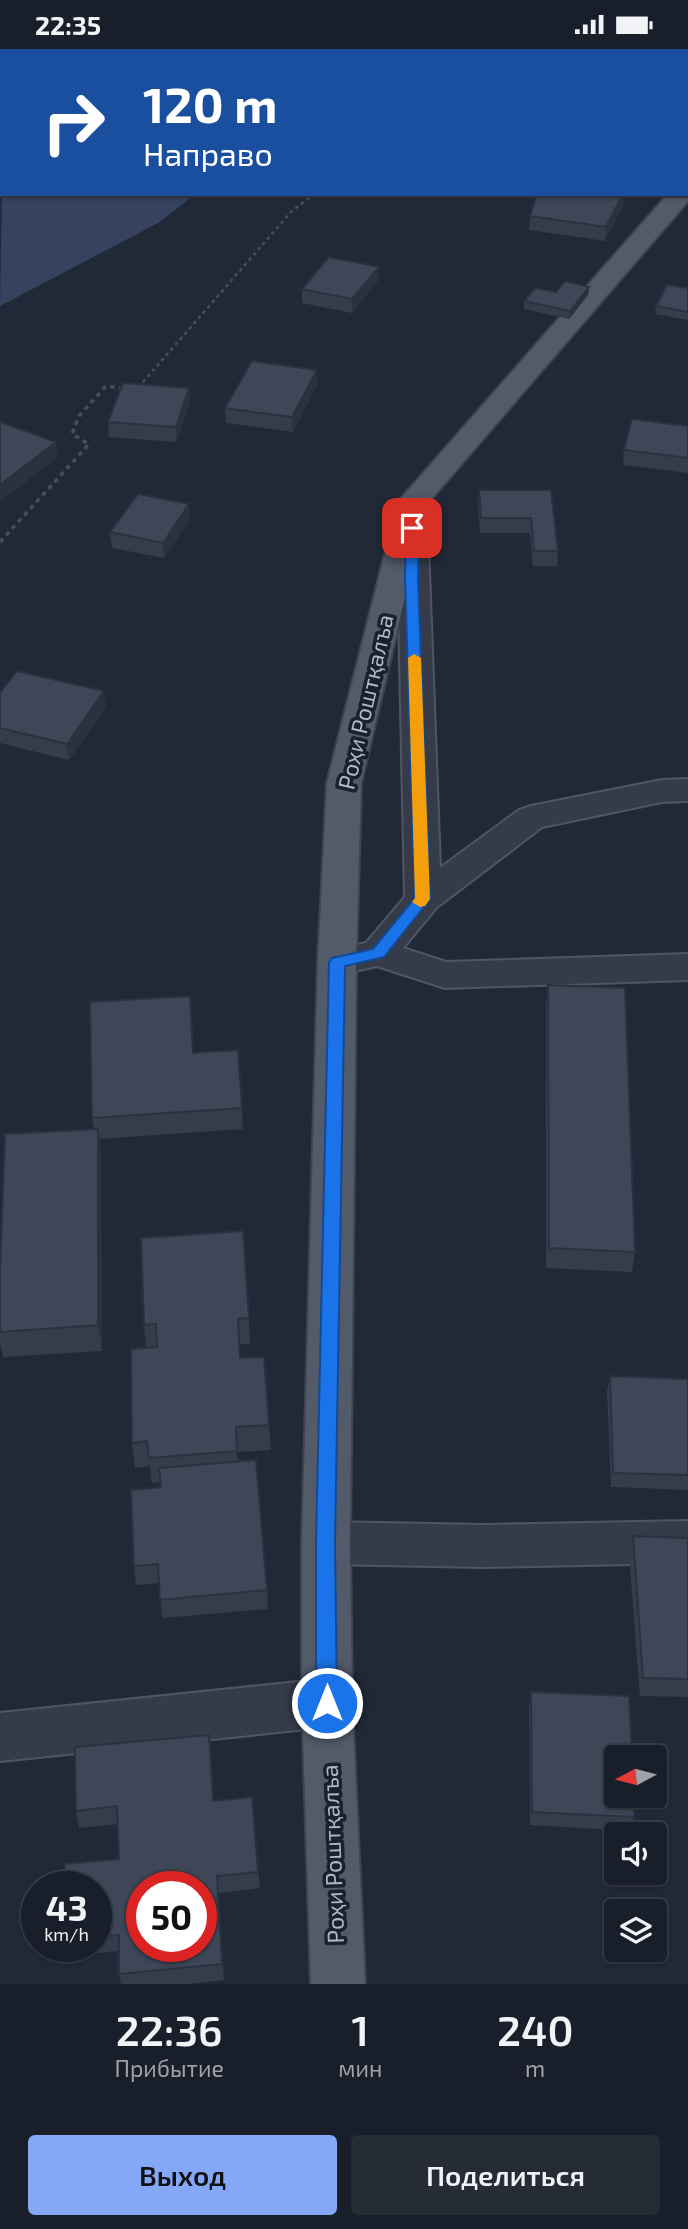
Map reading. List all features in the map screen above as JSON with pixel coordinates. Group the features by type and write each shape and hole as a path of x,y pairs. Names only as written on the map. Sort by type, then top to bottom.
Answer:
{"main road":[{"name":"Роҳи Роштқалъа","path":"338,1984 327,1703 326,1542 337,962 344,783 413,502 679,196"}],"street":[{"path":"413,502 412,579 423,899"},
{"path":"378,953 423,899 530,818 662,791 688,790"},
{"path":"337,962 378,953 445,975 688,967"},
{"path":"326,1542 484,1546 688,1542"},
{"path":"0,1737 327,1703"}],"path":[{"path":"0,542 89,444 72,434 79,416 91,401 106,386 136,390 291,212 311,196"}],"water":[{"path":"2,196 192,196 160,222 0,306"}],"building":[{"path":"536,196 622,196 606,227 530,216"},
{"path":"329,257 379,267 352,299 302,289"},
{"path":"565,281 589,287 570,311 524,301 535,288 556,292"},
{"path":"667,285 688,288 688,312 656,306"},
{"path":"252,361 317,370 292,417 225,408"},
{"path":"123,383 189,388 176,427 108,422"},
{"path":"632,419 688,426 688,458 624,450"},
{"path":"0,422 56,442 0,485"},
{"path":"479,490 551,490 558,551 534,551 531,518 481,518"},
{"path":"138,494 189,504 163,543 110,532"},
{"path":"17,671 104,691 67,744 0,728 0,693"},
{"path":"548,985 625,988 635,1252 549,1248"},
{"path":"190,996 193,1053 238,1050 242,1108 92,1118 90,1002"},
{"path":"98,1129 98,1325 0,1332 5,1134"},
{"path":"243,1231 249,1318 238,1319 240,1358 264,1357 269,1425 236,1427 237,1451 149,1458 147,1441 132,1443 131,1349 157,1347 156,1324 144,1325 141,1238"},
{"path":"610,1376 688,1379 688,1475 613,1473"},
{"path":"256,1460 267,1590 160,1600 158,1564 134,1566 131,1490 161,1487 159,1468"},
{"path":"633,1536 688,1538 688,1679 643,1678"},
{"path":"531,1692 629,1696 631,1745 604,1745 604,1808 634,1808 634,1817 532,1812"},
{"path":"209,1735 213,1801 252,1797 258,1872 217,1876 222,1964 119,1974 119,1935 112,1936 112,1871 65,1871 65,1864 119,1859 117,1806 76,1811 75,1747"}],"slow traffic":[{"path":"414,658 423,899 420,902"}],"route":[{"path":"327,1703 326,1542 337,962 378,953 423,899 412,528"}]}
